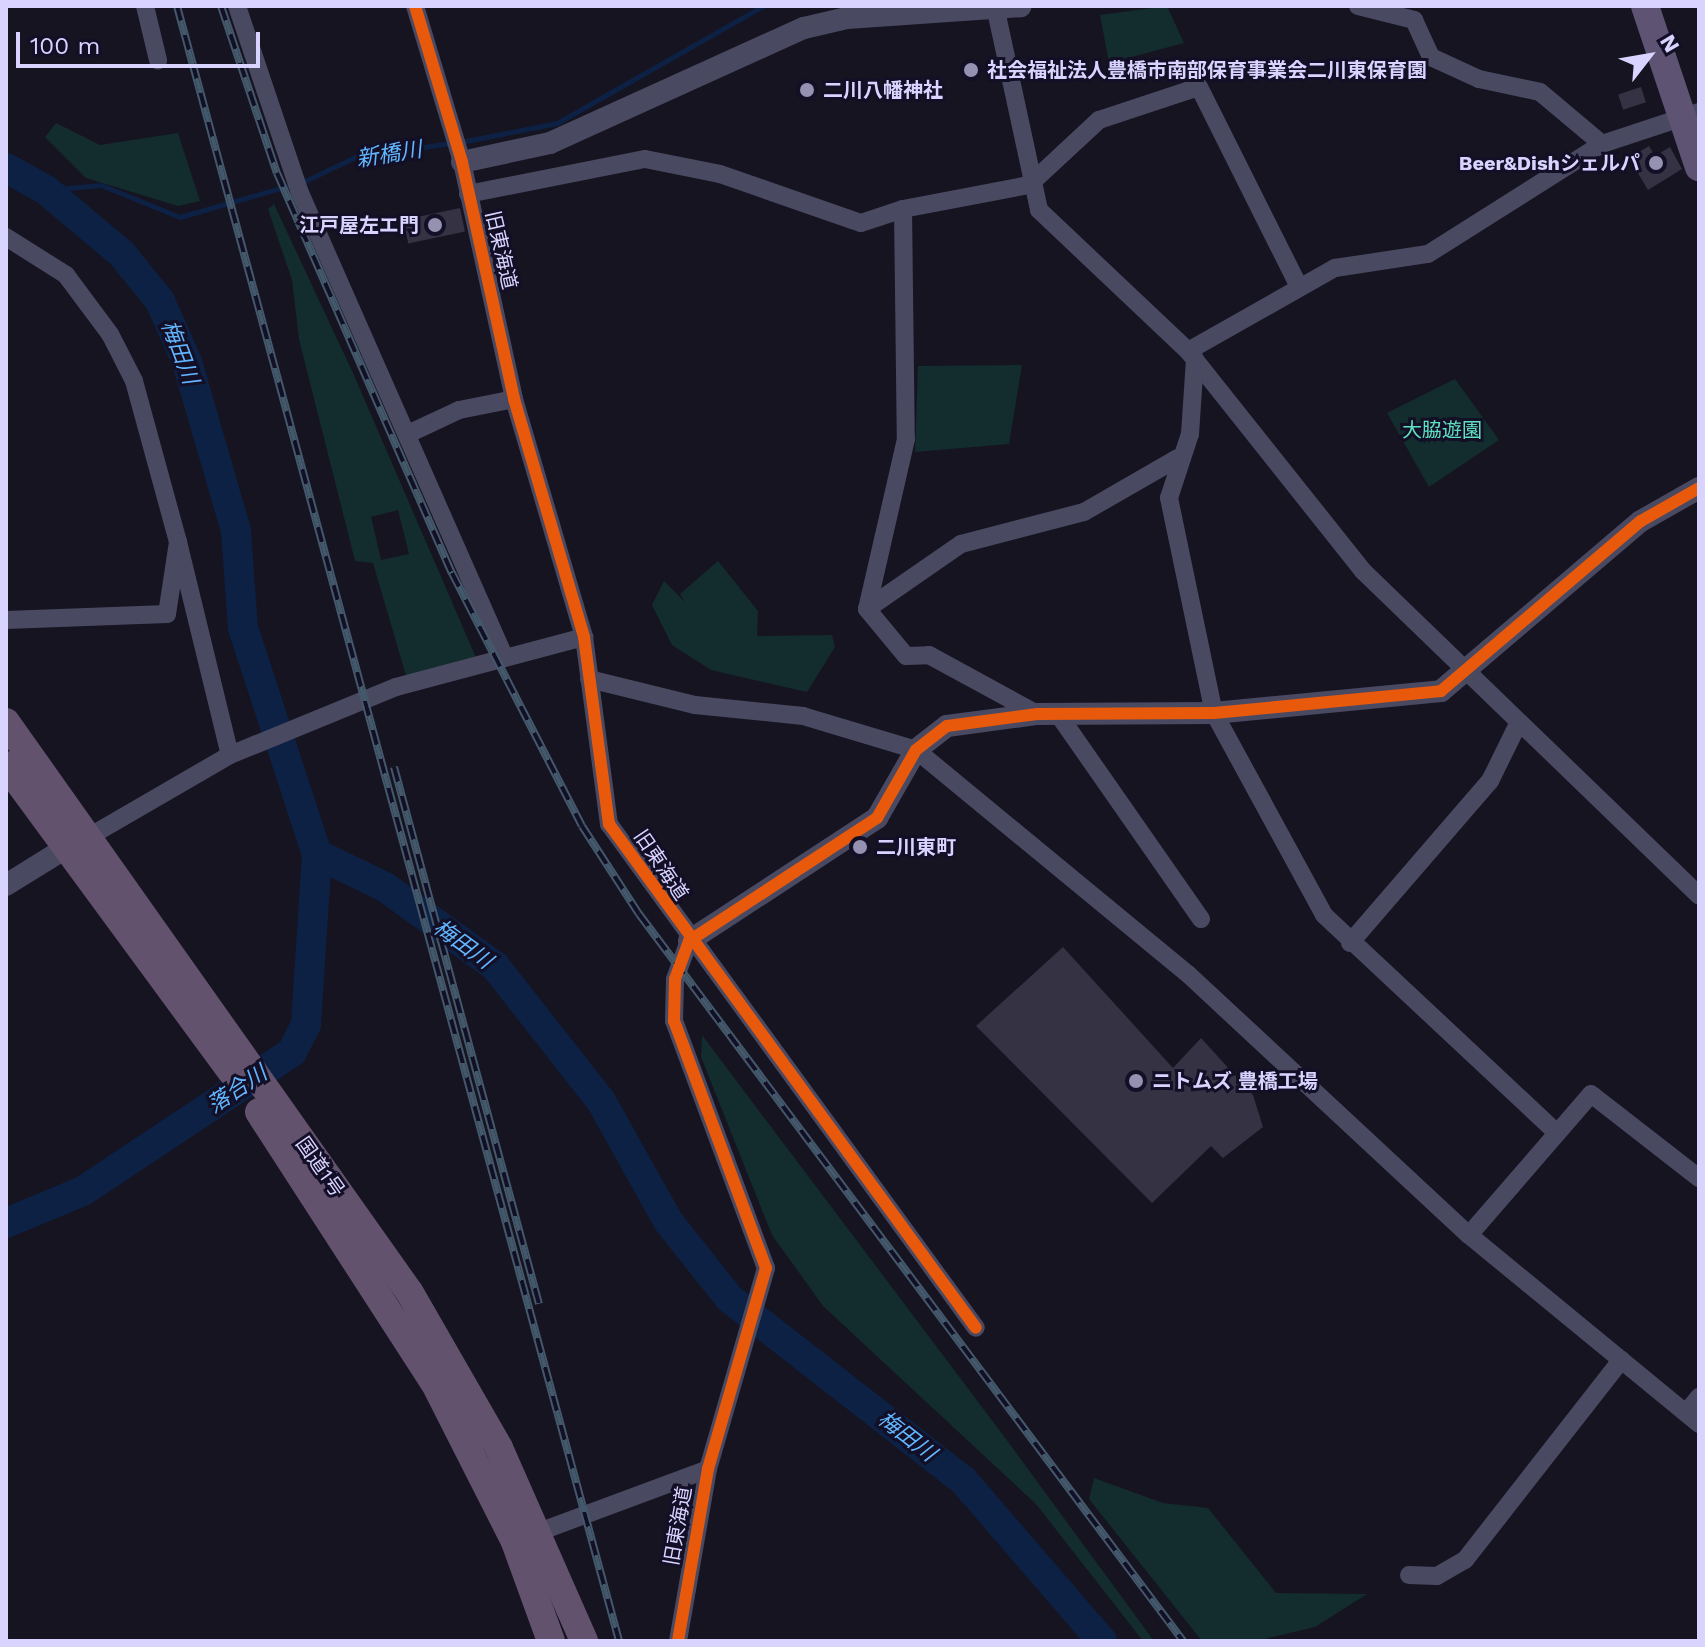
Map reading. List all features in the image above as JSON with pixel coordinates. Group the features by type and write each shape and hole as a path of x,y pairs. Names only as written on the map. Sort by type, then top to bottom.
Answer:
{"highway":[{"name":"国道1号","path":"6,722 78,842 265,1105 410,1293 528,1536 584,1641"},
{"name":"国道1号","path":"6,765 78,842"},
{"name":"国道1号","path":"528,1536 551,1641"}],"main road":[{"path":"1645,6 1690,113 1699,167"}],"street":[{"path":"145,6 158,60"},
{"path":"237,6 300,193 410,433 504,656"},
{"name":"旧東海道","path":"415,6 458,149 514,399 584,637 609,824 689,941 675,979 674,1021 766,1268 708,1469 678,1641"},
{"path":"458,149 550,143 845,12 1021,6"},
{"path":"1358,6 1414,20 1431,57 1479,79 1540,92 1602,144"},
{"path":"995,8 1029,185 1039,210 1192,355 1363,571 1464,673 1699,896"},
{"path":"468,194 645,159 720,174 861,223 903,209 1029,185 1099,120 1199,87 1298,285"},
{"path":"1192,355 1298,285 1335,268 1428,254 1602,144 1690,113"},
{"path":"867,609 906,439 903,209"},
{"path":"6,237 66,275 110,334 134,381 234,754"},
{"path":"1192,355 1190,434 1178,458 1169,498 1214,713 1324,915 1350,943 1554,1130"},
{"path":"410,433 459,410 514,399"},
{"path":"867,609 961,544 1084,512 1178,458"},
{"path":"976,1328 689,941 877,818 916,750 947,726 1048,714 1214,713 1441,691 1641,521 1699,488"},
{"path":"6,620 167,614 178,542"},
{"path":"867,609 906,656 929,655 1048,714 1201,919"},
{"path":"6,885 234,754 333,711 504,656 584,637"},
{"path":"589,679 695,705 803,716 916,750 1189,975 1469,1235 1692,1419 1699,1397"},
{"path":"1350,943 1490,781 1518,724"},
{"path":"1469,1235 1554,1130 1596,1093 1699,1178"},
{"path":"1409,1575 1437,1576 1465,1560 1621,1360"},
{"path":"528,1536 708,1469"}],"green space":[{"path":"1167,6 1184,43 1109,63 1100,15"},
{"path":"56,123 100,145 178,133 200,201 178,206 86,178 45,137"},
{"path":"274,204 353,373 477,660 407,679 373,563 355,561 299,339 292,280 268,209","holes":["398,510 409,554 381,560 371,517"]},
{"path":"1022,365 1009,444 915,452 918,366"},
{"name":"大脇遊園","path":"1455,379 1499,440 1429,487 1387,413"},
{"path":"718,561 758,611 757,636 832,635 835,647 807,692 711,670 672,645 652,605 664,581 685,602 680,594"},
{"path":"702,1035 1154,1641 1143,1641 1036,1504 823,1306 772,1235 701,1057"},
{"path":"1094,1478 1163,1503 1208,1508 1276,1593 1367,1594 1315,1627 1256,1641 1202,1641 1089,1499"}],"building":[{"path":"1641,87 1646,102 1623,110 1618,94"},
{"name":"Beer&Dishシェルパ","path":"1649,146 1655,156 1670,147 1682,169 1648,190 1629,158"},
{"name":"江戸屋左エ門","path":"460,208 465,231 408,244 403,220"},
{"name":"ニトムズ 豊橋工場","path":"1063,947 1173,1068 1201,1038 1253,1095 1263,1127 1223,1158 1211,1146 1152,1203 976,1026"}],"waterway":[{"name":"新橋川","path":"461,142 557,123 763,6"},
{"name":"新橋川","path":"301,183 355,157 451,143"},
{"name":"梅田川","path":"6,168 46,190 122,254 160,301 187,362 236,531 243,628 317,854 385,887 495,966 601,1101 668,1221 729,1298 963,1480 1102,1641"},
{"name":"新橋川","path":"46,190 101,185 180,217 291,185"},
{"name":"落合川","path":"6,1223 83,1191 292,1052 306,1024 317,854"}],"railway":[{"path":"177,6 619,1641"},
{"path":"221,6 277,173 452,573 582,826 639,914 1183,1641"},
{"path":"394,767 539,1304"}],"cycle path":[{"path":"415,6 462,162 514,399 584,637 609,824 976,1328"},
{"path":"678,1641 708,1469 766,1268 674,1021 675,979 689,941 877,818 916,750 947,726 1037,714 1214,713 1441,691 1641,521 1699,488"}],"place":[{"name":"社会福祉法人豊橋市南部保育事業会二川東保育園","path":"971,70"},
{"name":"二川八幡神社","path":"807,90"},
{"name":"Beer&Dishシェルパ","path":"1656,163"},
{"name":"江戸屋左エ門","path":"435,225"},
{"name":"二川東町","path":"860,847"},
{"name":"ニトムズ 豊橋工場","path":"1136,1081"}]}
